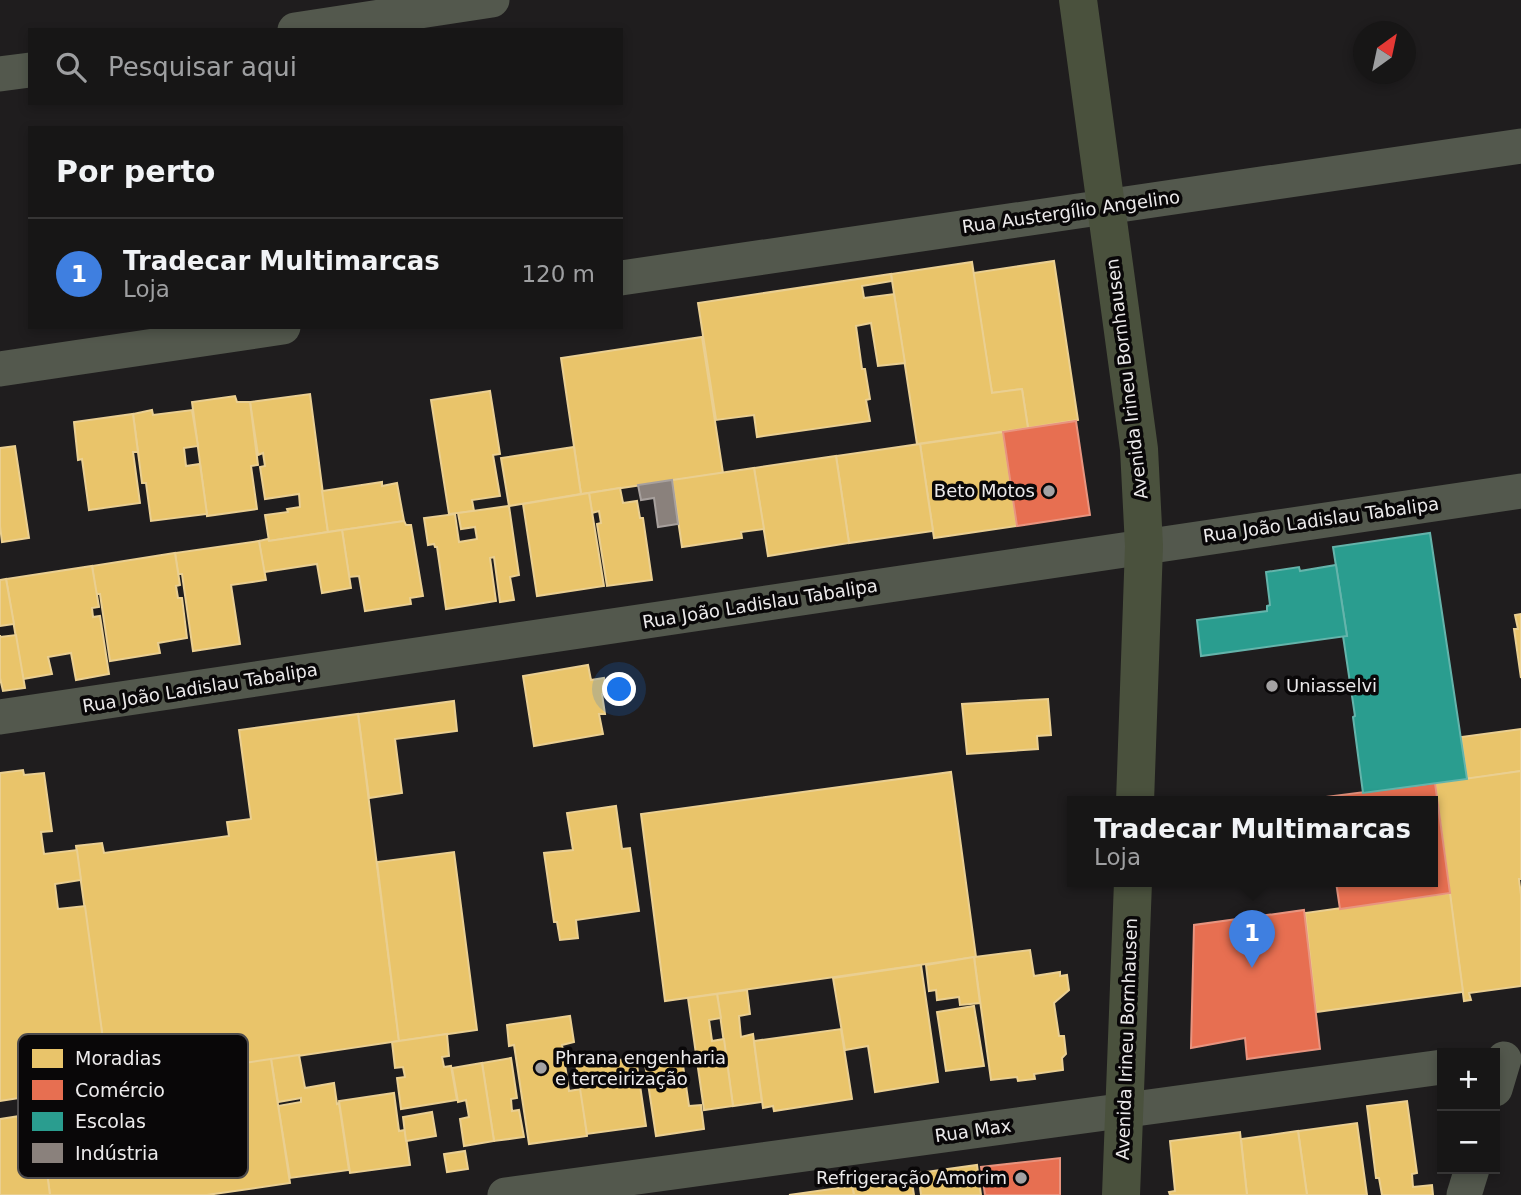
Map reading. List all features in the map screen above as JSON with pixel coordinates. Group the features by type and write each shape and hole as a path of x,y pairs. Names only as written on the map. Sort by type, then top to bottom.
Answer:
{"main road":[{"name":"Avenida Irineu Bornhausen","path":"1078,0 1139,449 1144,546 1135,796"},
{"name":"Avenida Irineu Bornhausen","path":"1121,1195 1133,887"}],"street":[{"path":"308,28 492,0"},
{"path":"0,74 28,69"},
{"name":"Rua Austergílio Angelino","path":"623,278 1521,146"},
{"path":"0,369 270,329"},
{"name":"Rua João Ladislau Tabalipa","path":"0,718 1521,491"},
{"name":"Rua Max","path":"505,1195 1437,1068"},
{"path":"1464,1195 1470,1174"}],"building: Moradias":[{"path":"1054,261 1078,420 1028,428 1022,389 992,393 973,273"},
{"path":"972,262 992,393 1022,389 1028,428 917,444 891,274"},
{"path":"891,274 892,281 862,286 864,298 894,294 905,363 878,366 871,323 856,326 862,369 865,369 870,399 866,400 870,421 757,437 754,415 716,420 698,303"},
{"path":"702,337 723,473 581,494 561,358"},
{"path":"490,391 500,454 493,455 500,496 472,500 474,511 449,514 431,400"},
{"path":"310,394 328,532 269,541 265,515 288,512 287,509 300,507 299,494 265,499 260,467 265,466 263,453 258,455 250,402"},
{"path":"235,396 237,402 250,402 258,465 251,466 257,509 207,516 192,402"},
{"path":"152,410 153,415 192,410 198,446 184,448 186,466 200,464 207,514 151,521 146,483 142,483 133,414"},
{"path":"133,414 138,452 133,452 140,503 89,510 82,459 78,460 74,422"},
{"path":"1003,432 1017,526 934,538 920,444"},
{"path":"920,444 933,531 849,543 836,456"},
{"path":"15,446 29,538 2,542 0,448"},
{"path":"574,447 581,494 509,506 501,458"},
{"path":"836,456 849,543 768,556 754,468"},
{"path":"754,468 764,529 741,532 742,538 682,547 672,480"},
{"path":"382,482 382,486 397,483 404,521 328,532 322,491"},
{"path":"620,488 623,503 637,501 640,518 643,518 652,580 607,586 597,524 601,523 599,511 592,513 589,493"},
{"path":"589,493 604,586 537,596 523,504"},
{"path":"509,506 519,575 510,577 514,600 500,602 494,557 490,558 496,601 446,609 437,547 434,544 428,545 424,518 455,514 459,542 477,539 475,527 461,529 458,513"},
{"path":"404,521 406,525 411,525 423,596 410,598 411,604 365,611 359,576 349,577 342,530"},
{"path":"342,530 351,588 322,593 317,564 264,572 259,541"},
{"path":"259,541 266,580 231,585 240,644 193,651 182,574 178,574 175,553"},
{"path":"175,553 180,585 176,586 178,598 182,598 187,638 158,643 160,653 110,661 100,594 96,594 92,566"},
{"path":"92,566 99,607 92,608 93,617 100,616 109,674 76,680 71,653 48,657 52,674 23,679 6,579"},
{"path":"6,579 14,624 0,626 0,580"},
{"path":"1521,614 1521,678 1514,629 1518,629 1515,615"},
{"path":"16,635 25,688 3,691 0,678 0,637"},
{"path":"588,665 591,680 604,678 607,693 602,694 605,714 599,714 603,734 534,746 523,676"},
{"path":"1048,699 1051,735 1037,736 1038,749 967,754 962,704"},
{"path":"454,701 457,731 395,739 402,793 369,798 358,714"},
{"path":"358,714 399,1041 248,1063 248,1034 102,1034 76,846 102,843 104,853 229,836 227,822 251,819 239,730"},
{"path":"1521,729 1521,771 1467,779 1461,737"},
{"path":"23,770 24,775 44,773 52,831 41,832 44,854 77,850 81,880 55,884 58,909 85,906 102,1034 18,1034 18,1098 0,1101 0,773"},
{"path":"1521,771 1521,986 1469,993 1471,1000 1464,1001 1435,783"},
{"path":"951,772 976,957 665,1001 641,814"},
{"path":"616,806 622,849 630,848 639,911 576,920 578,938 560,940 557,922 554,922 544,853 573,850 567,813"},
{"path":"454,852 477,1030 399,1041 377,862"},
{"path":"1450,893 1463,992 1316,1012 1305,913"},
{"path":"1030,950 1034,976 1060,972 1060,976 1067,975 1069,990 1054,1003 1059,1036 1064,1036 1066,1054 1062,1058 1063,1070 1034,1074 1035,1079 1018,1081 1017,1077 991,1080 974,957"},
{"path":"974,957 980,1003 960,1005 959,997 937,1000 936,990 929,991 926,965"},
{"path":"921,965 938,1082 875,1092 868,1046 845,1050 833,978"},
{"path":"747,990 750,1014 739,1016 741,1037 753,1034 762,1102 733,1106 717,994"},
{"path":"717,994 721,1018 709,1020 712,1041 724,1039 733,1106 704,1110 688,998"},
{"path":"974,1006 984,1066 946,1071 937,1012"},
{"name":"Phrana engenharia e terceirização","path":"570,1016 574,1042 562,1045 569,1091 581,1089 587,1136 529,1144 514,1045 509,1046 507,1025"},
{"path":"841,1029 852,1099 774,1111 773,1106 763,1108 754,1041"},
{"path":"447,1034 449,1056 442,1057 444,1067 451,1066 457,1100 401,1109 397,1078 405,1077 403,1067 395,1068 392,1042"},
{"path":"681,1052 689,1106 701,1105 704,1129 656,1136 644,1057"},
{"path":"299,1055 305,1088 334,1083 349,1170 290,1178 278,1106 301,1102 301,1098 278,1102 271,1059"},
{"path":"618,1057 618,1060 636,1058 646,1126 587,1134 576,1063"},
{"path":"511,1058 517,1098 511,1099 512,1111 519,1110 524,1137 494,1141 482,1063"},
{"path":"271,1059 290,1183 207,1195 50,1195 48,1178 248,1178 248,1063"},
{"path":"482,1063 494,1141 464,1146 460,1119 469,1117 466,1100 458,1102 452,1068"},
{"path":"394,1093 399,1131 405,1130 410,1165 350,1173 339,1101"},
{"path":"1407,1101 1417,1173 1412,1174 1413,1187 1432,1185 1433,1195 1382,1195 1379,1178 1376,1178 1367,1106"},
{"path":"432,1112 436,1136 406,1141 403,1117"},
{"path":"18,1116 18,1178 48,1178 50,1195 0,1195 0,1119"},
{"path":"1357,1123 1367,1195 1307,1195 1298,1131"},
{"path":"1298,1131 1307,1195 1247,1195 1241,1139"},
{"path":"1240,1132 1247,1195 1170,1195 1169,1192 1175,1191 1170,1141"},
{"path":"465,1151 468,1169 447,1172 444,1154"},
{"path":"977,1165 981,1195 921,1195 918,1173"},
{"path":"911,1176 914,1195 854,1195 852,1184"},
{"path":"852,1186 854,1195 789,1195"}],"building: Comércio":[{"name":"Beto Motos","path":"1076,421 1090,515 1017,526 1003,432"},
{"path":"1435,783 1437,796 1333,796"},
{"path":"1438,805 1450,893 1340,909 1337,887 1438,887"},
{"path":"1304,910 1320,1049 1247,1059 1245,1038 1191,1048 1194,925"},
{"name":"Refrigeração Amorim","path":"1060,1158 1060,1195 985,1195 981,1167"}],"building: Escolas":[{"path":"1430,533 1467,779 1363,793 1343,636 1347,636 1333,547"},
{"path":"1336,565 1347,636 1201,656 1197,620 1267,611 1267,606 1270,605 1266,572 1299,567 1300,571"}],"building: Indústria":[{"path":"672,480 678,524 658,527 654,498 641,500 638,485"}],"place":[{"name":"Beto Motos","path":"1049,491"},
{"name":"Uniasselvi","path":"1272,686"},
{"name":"Tradecar Multimarcas","path":"1252,968"},
{"name":"Phrana engenharia e terceirização","path":"541,1068"},
{"name":"Refrigeração Amorim","path":"1021,1178"}]}
